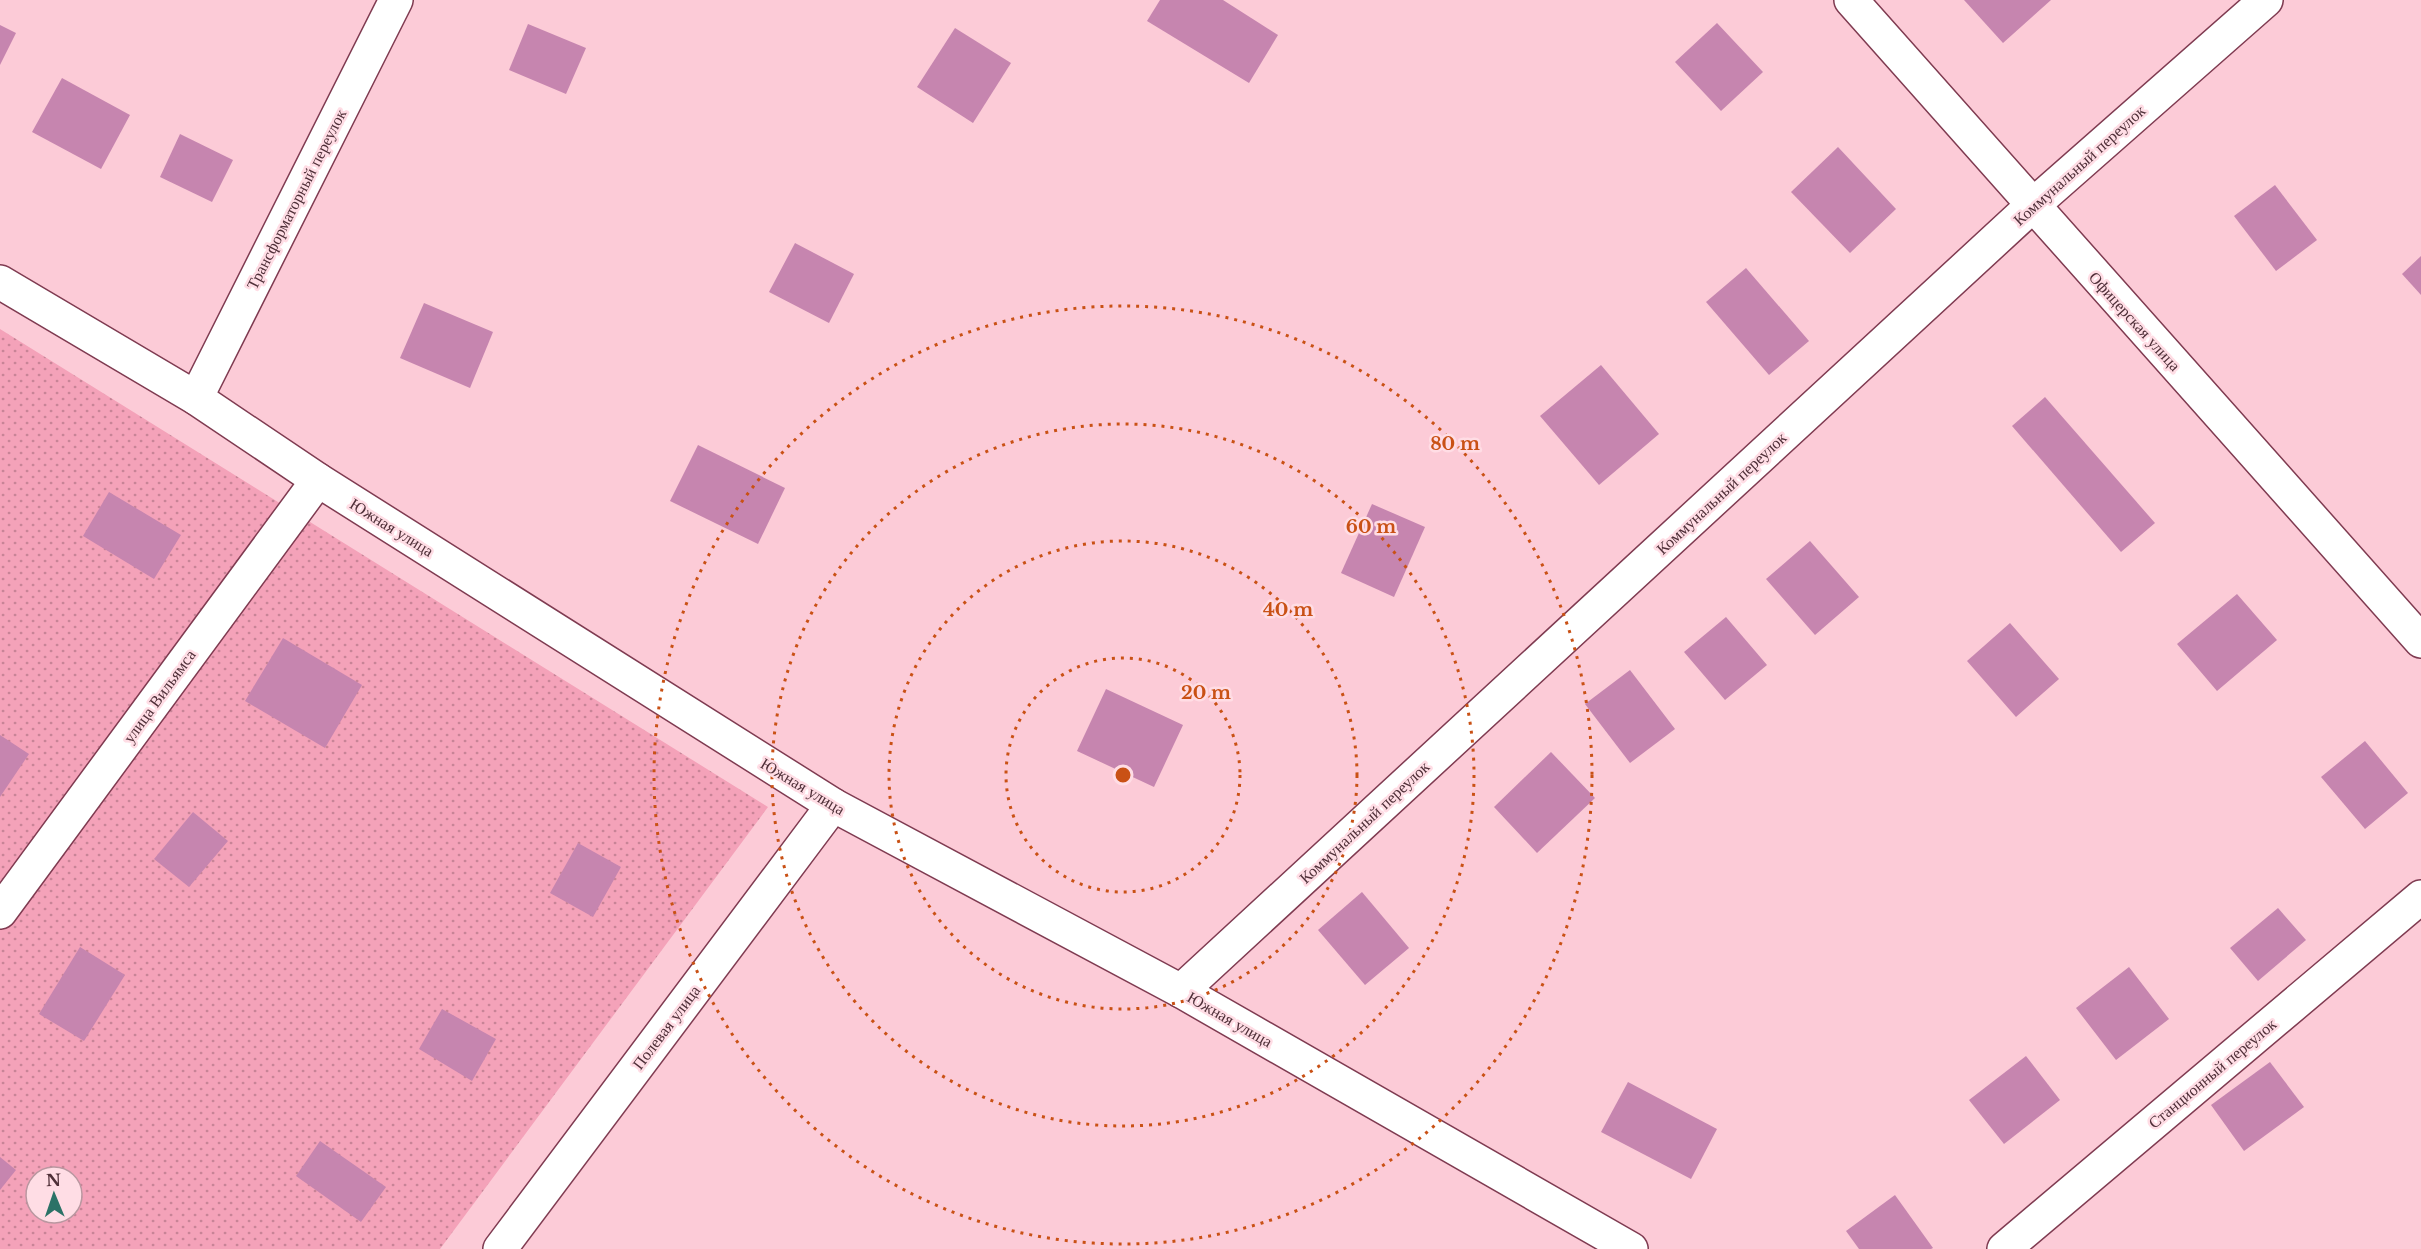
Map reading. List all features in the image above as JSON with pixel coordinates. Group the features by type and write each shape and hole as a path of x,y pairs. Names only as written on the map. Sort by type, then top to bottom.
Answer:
{"street":[{"name":"Трансформаторный переулок","path":"196,398 396,0"},
{"name":"Офицерская улица","path":"1851,0 2421,641"},
{"name":"Коммунальный переулок","path":"1181,991 2032,206 2266,0"},
{"name":"Южная улица","path":"0,282 196,398 318,480 832,805 1181,991 1631,1249"},
{"name":"улица Вильямса","path":"0,912 318,480"},
{"name":"Полевая улица","path":"500,1249 832,805"},
{"name":"Станционный переулок","path":"2004,1249 2421,897"}],"shaded area":[{"path":"0,329 768,807 440,1249 0,1249"}],"building":[{"path":"1160,0 1223,0 1278,35 1249,83 1147,21"},
{"path":"1964,0 2051,0 2003,43"},
{"path":"1717,23 1763,72 1721,111 1675,62"},
{"path":"528,24 586,48 566,94 509,70"},
{"path":"0,25 16,33 0,65"},
{"path":"955,28 1011,63 973,123 917,87"},
{"path":"62,78 130,115 101,169 32,132"},
{"path":"180,134 233,160 212,202 160,177"},
{"path":"1838,147 1896,209 1850,253 1791,192"},
{"path":"2275,185 2317,240 2276,271 2234,216"},
{"path":"795,243 854,274 829,323 769,292"},
{"path":"2421,256 2421,295 2402,274"},
{"path":"1746,268 1809,341 1769,375 1706,302"},
{"path":"424,303 493,332 470,388 400,358"},
{"path":"1601,365 1659,434 1599,485 1540,416"},
{"path":"2045,397 2155,523 2121,552 2012,426"},
{"path":"698,445 785,488 758,544 670,501"},
{"path":"109,492 181,535 154,579 83,536"},
{"path":"1372,504 1425,527 1394,597 1341,573"},
{"path":"1810,541 1859,597 1815,635 1766,579"},
{"path":"2237,594 2277,640 2217,691 2177,644"},
{"path":"1726,617 1767,665 1725,700 1684,652"},
{"path":"2010,623 2059,679 2016,717 1967,661"},
{"path":"283,638 362,685 325,748 245,701"},
{"path":"1630,670 1675,729 1630,763 1585,704"},
{"path":"1106,689 1183,725 1154,787 1077,751"},
{"path":"0,735 29,754 0,797"},
{"path":"2365,741 2408,793 2365,829 2321,777"},
{"path":"1551,752 1595,798 1537,853 1494,807"},
{"path":"193,812 228,841 189,887 154,859"},
{"path":"578,843 621,867 593,917 550,893"},
{"path":"1362,892 1409,948 1365,985 1318,930"},
{"path":"2278,908 2306,940 2258,981 2230,948"},
{"path":"80,947 125,975 84,1041 39,1014"},
{"path":"2129,967 2169,1019 2116,1060 2076,1008"},
{"path":"442,1009 496,1039 472,1081 419,1049"},
{"path":"2026,1056 2060,1100 2004,1144 1969,1100"},
{"path":"2270,1062 2304,1107 2244,1151 2211,1105"},
{"path":"1628,1082 1717,1129 1691,1179 1601,1132"},
{"path":"320,1141 386,1187 361,1222 296,1176"},
{"path":"0,1157 16,1170 0,1190"},
{"path":"1895,1195 1933,1248 1859,1249 1846,1231"}]}
